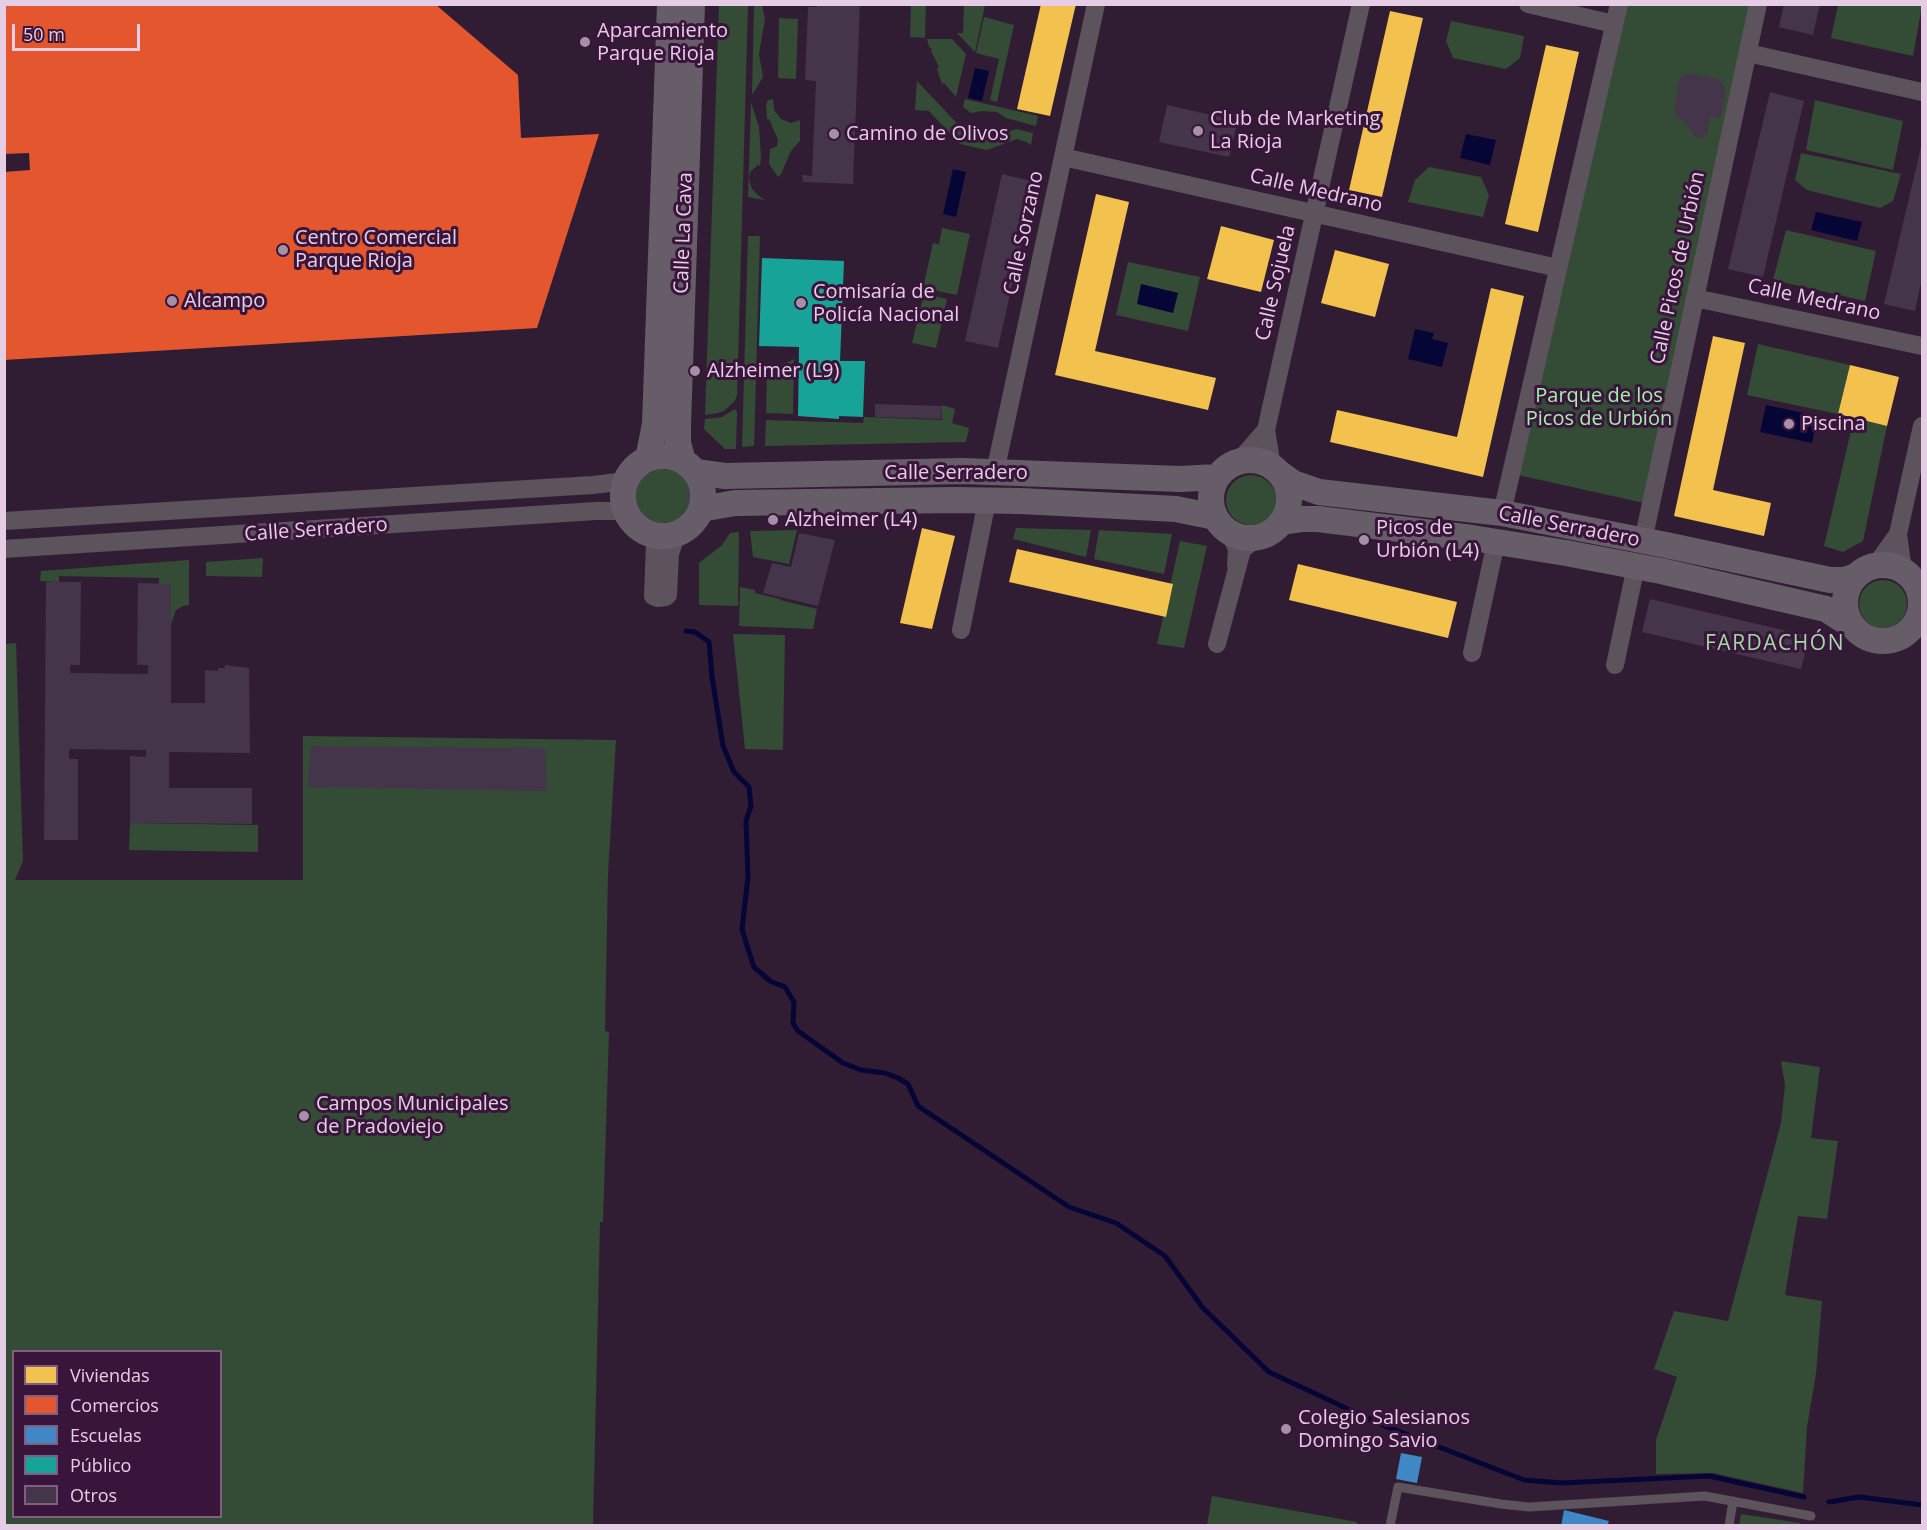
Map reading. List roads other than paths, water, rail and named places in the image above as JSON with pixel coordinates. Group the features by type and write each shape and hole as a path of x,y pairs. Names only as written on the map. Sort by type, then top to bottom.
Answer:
{"main road":[{"name":"Calle La Cava","path":"648,459 655,424 670,4"},
{"name":"Calle La Cava","path":"689,466 678,443 678,425 692,4"},
{"path":"666,456 689,466 703,490 701,509 696,519 687,528 664,536 651,533 636,525 626,511 623,497 626,481 635,468 648,459 666,456"},
{"path":"1251,459 1262,461 1277,470 1288,486 1290,498 1288,511 1282,522 1267,534 1258,537 1238,536 1222,524 1212,507 1211,497 1217,477 1223,470 1239,461 1251,459"},
{"name":"Calle Serradero","path":"689,466 724,476 963,471 1180,479 1217,477"},
{"name":"Calle Serradero","path":"1277,470 1293,483 1319,492 1502,513 1812,578 1838,581 1866,571"},
{"name":"Calle Serradero","path":"701,509 735,503 987,501 1176,509 1222,524"},
{"name":"Calle Serradero","path":"1282,522 1318,519 1496,542 1636,566 1826,609 1851,625"},
{"path":"1888,565 1903,570 1915,582 1921,593 1918,626 1899,638 1879,641 1869,639 1851,625 1846,616 1845,594 1849,584 1866,571 1888,565"}],"street":[{"name":"Calle Sorzano","path":"995,472 1096,4"},
{"name":"Calle Sojuela","path":"1277,470 1266,430 1361,4"},
{"path":"1528,4 1614,24"},
{"path":"1502,513 1619,4"},
{"name":"Calle Picos de Urbión","path":"1643,541 1758,4"},
{"path":"1748,53 1923,92"},
{"name":"Calle Medrano","path":"1063,158 1558,268"},
{"name":"Calle Medrano","path":"1695,298 1923,346"},
{"path":"1903,570 1898,534 1923,426"},
{"name":"Calle Sojuela","path":"1239,461 1266,430"},
{"name":"Calle Serradero","path":"4,522 593,485 626,481"},
{"path":"961,630 987,501"},
{"name":"Calle Serradero","path":"4,549 596,511 626,511"},
{"path":"1222,524 1237,549 1235,575"},
{"path":"651,533 654,543 653,596 657,598 668,595 670,554 676,533"},
{"path":"1866,571 1898,534"},
{"path":"1217,644 1242,550 1258,537"},
{"path":"1472,653 1496,542"},
{"path":"1615,665 1636,566"}],"lane":[{"path":"1390,1526 1398,1487 1529,1507 1705,1496 1811,1516"},
{"path":"1730,1526 1734,1502"}],"waterway":[{"path":"686,631 695,632 709,642 723,746 734,772 749,787 751,806 746,821 748,877 742,929 754,967 770,981 785,987 794,1002 793,1023 798,1031 843,1063 861,1070 885,1073 908,1084 918,1106 1069,1207 1116,1223 1165,1256 1203,1308 1269,1372 1380,1424 1524,1480 1562,1483 1709,1476 1804,1497"},
{"path":"1829,1502 1859,1497 1922,1505"}],"place":[{"name":"Aparcamiento Parque Rioja","path":"585,42"},
{"name":"Club de Marketing La Rioja","path":"1198,131"},
{"name":"Camino de Olivos","path":"834,134"},
{"name":"Centro Comercial Parque Rioja","path":"283,250"},
{"name":"Alcampo","path":"172,301"},
{"name":"Comisaría de Policía Nacional","path":"801,303"},
{"name":"Alzheimer (L9)","path":"695,371"},
{"name":"Piscina","path":"1789,424"},
{"name":"Alzheimer (L4)","path":"773,520"},
{"name":"Picos de Urbión (L4)","path":"1364,540"},
{"name":"Campos Municipales de Pradoviejo","path":"304,1116"},
{"name":"Colegio Salesianos Domingo Savio","path":"1286,1429"}],"district":[{"name":"FARDACHÓN","path":"1775,644"}],"park label":[{"name":"Parque de los Picos de Urbión","path":"1599,408"}]}
